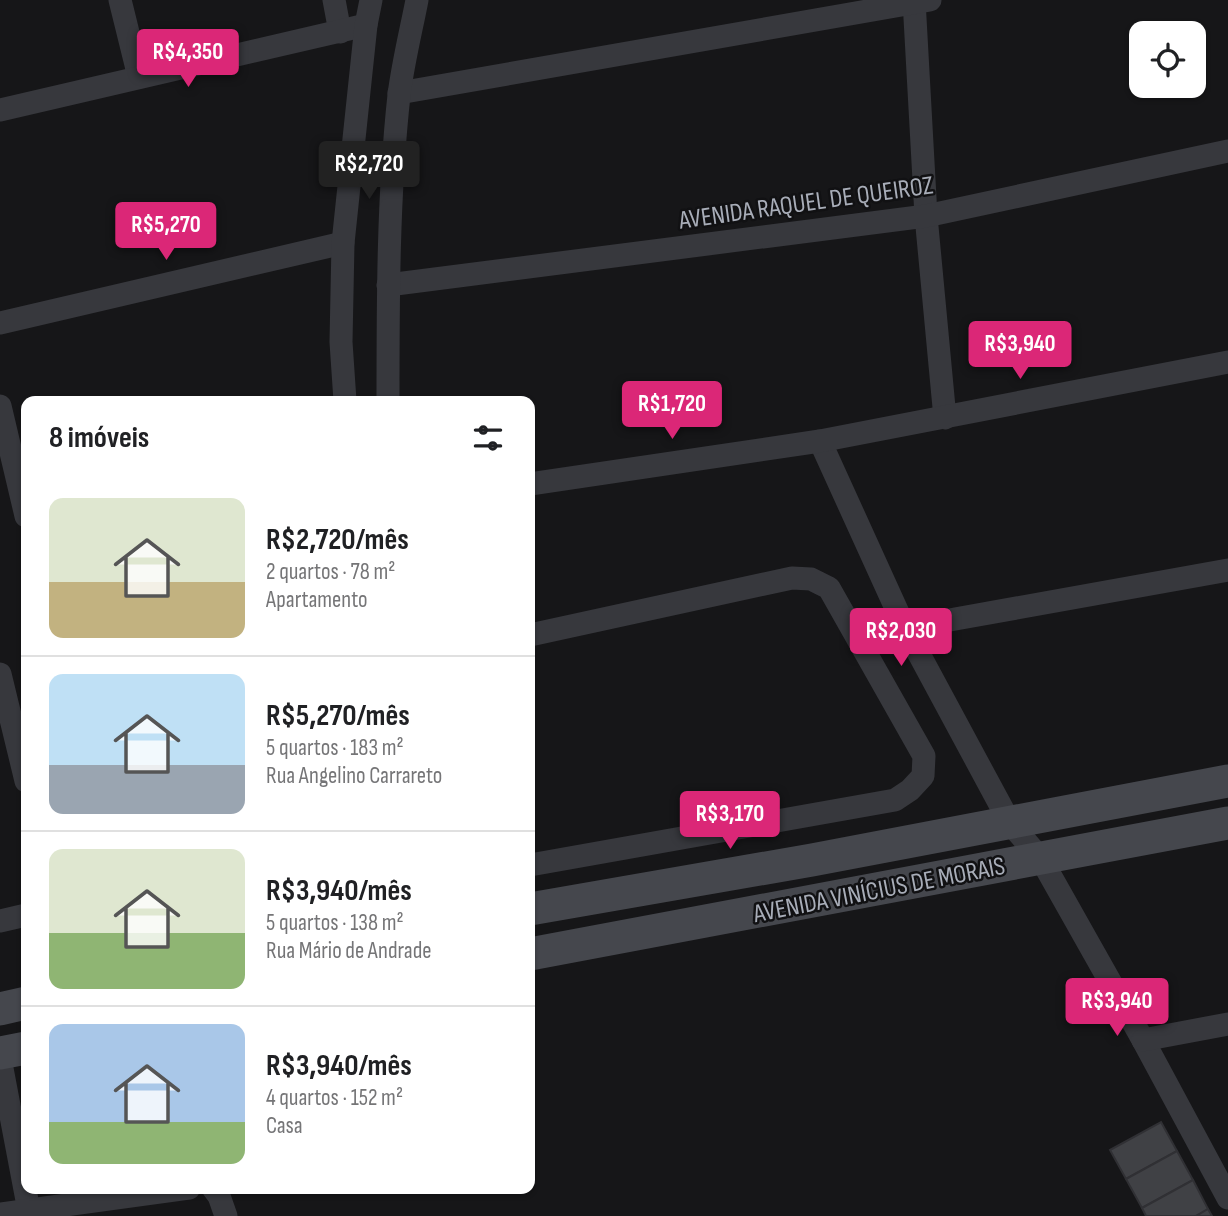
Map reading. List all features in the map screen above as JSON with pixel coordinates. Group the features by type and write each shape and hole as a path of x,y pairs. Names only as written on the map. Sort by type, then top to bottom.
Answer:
{"street":[{"path":"120,0 139,77"},
{"path":"334,0 340,32"},
{"path":"345,396 341,342 342,243 371,0"},
{"path":"388,396 388,285 399,93 417,0"},
{"path":"399,93 919,1 926,216 945,418"},
{"path":"0,110 366,25"},
{"name":"AVENIDA RAQUEL DE QUEIROZ","path":"388,285 926,216 1228,150"},
{"path":"0,323 342,243"},
{"path":"535,483 820,441 1228,362"},
{"path":"0,406 21,495"},
{"path":"820,441 905,628 1010,823 1041,859 1228,1198"},
{"path":"905,628 1228,570"},
{"path":"535,634 792,578 811,579 829,589 924,756 923,776 910,790 895,800 535,864"},
{"path":"0,678 21,761"},
{"name":"AVENIDA VINÍCIUS DE MORAIS","path":"543,906 812,860 1228,781"},
{"name":"AVENIDA VINÍCIUS DE MORAIS","path":"535,953 1228,823"},
{"path":"812,860 817,901"},
{"path":"543,906 563,948"},
{"path":"0,921 21,916"},
{"path":"0,1009 21,1004"},
{"path":"1143,1040 1228,1024"},
{"path":"0,1053 21,1049"},
{"path":"0,1058 21,1166"},
{"path":"26,1194 30,1213"},
{"path":"0,1214 30,1213 151,1194"},
{"path":"218,1194 226,1216"}],"building":[{"path":"1161,1122 1177,1151 1126,1179 1110,1150"},
{"path":"1177,1151 1193,1180 1142,1208 1126,1179"},
{"path":"1193,1180 1208,1209 1196,1216 1146,1216 1142,1208"},
{"path":"1208,1209 1212,1216 1196,1216"}]}
